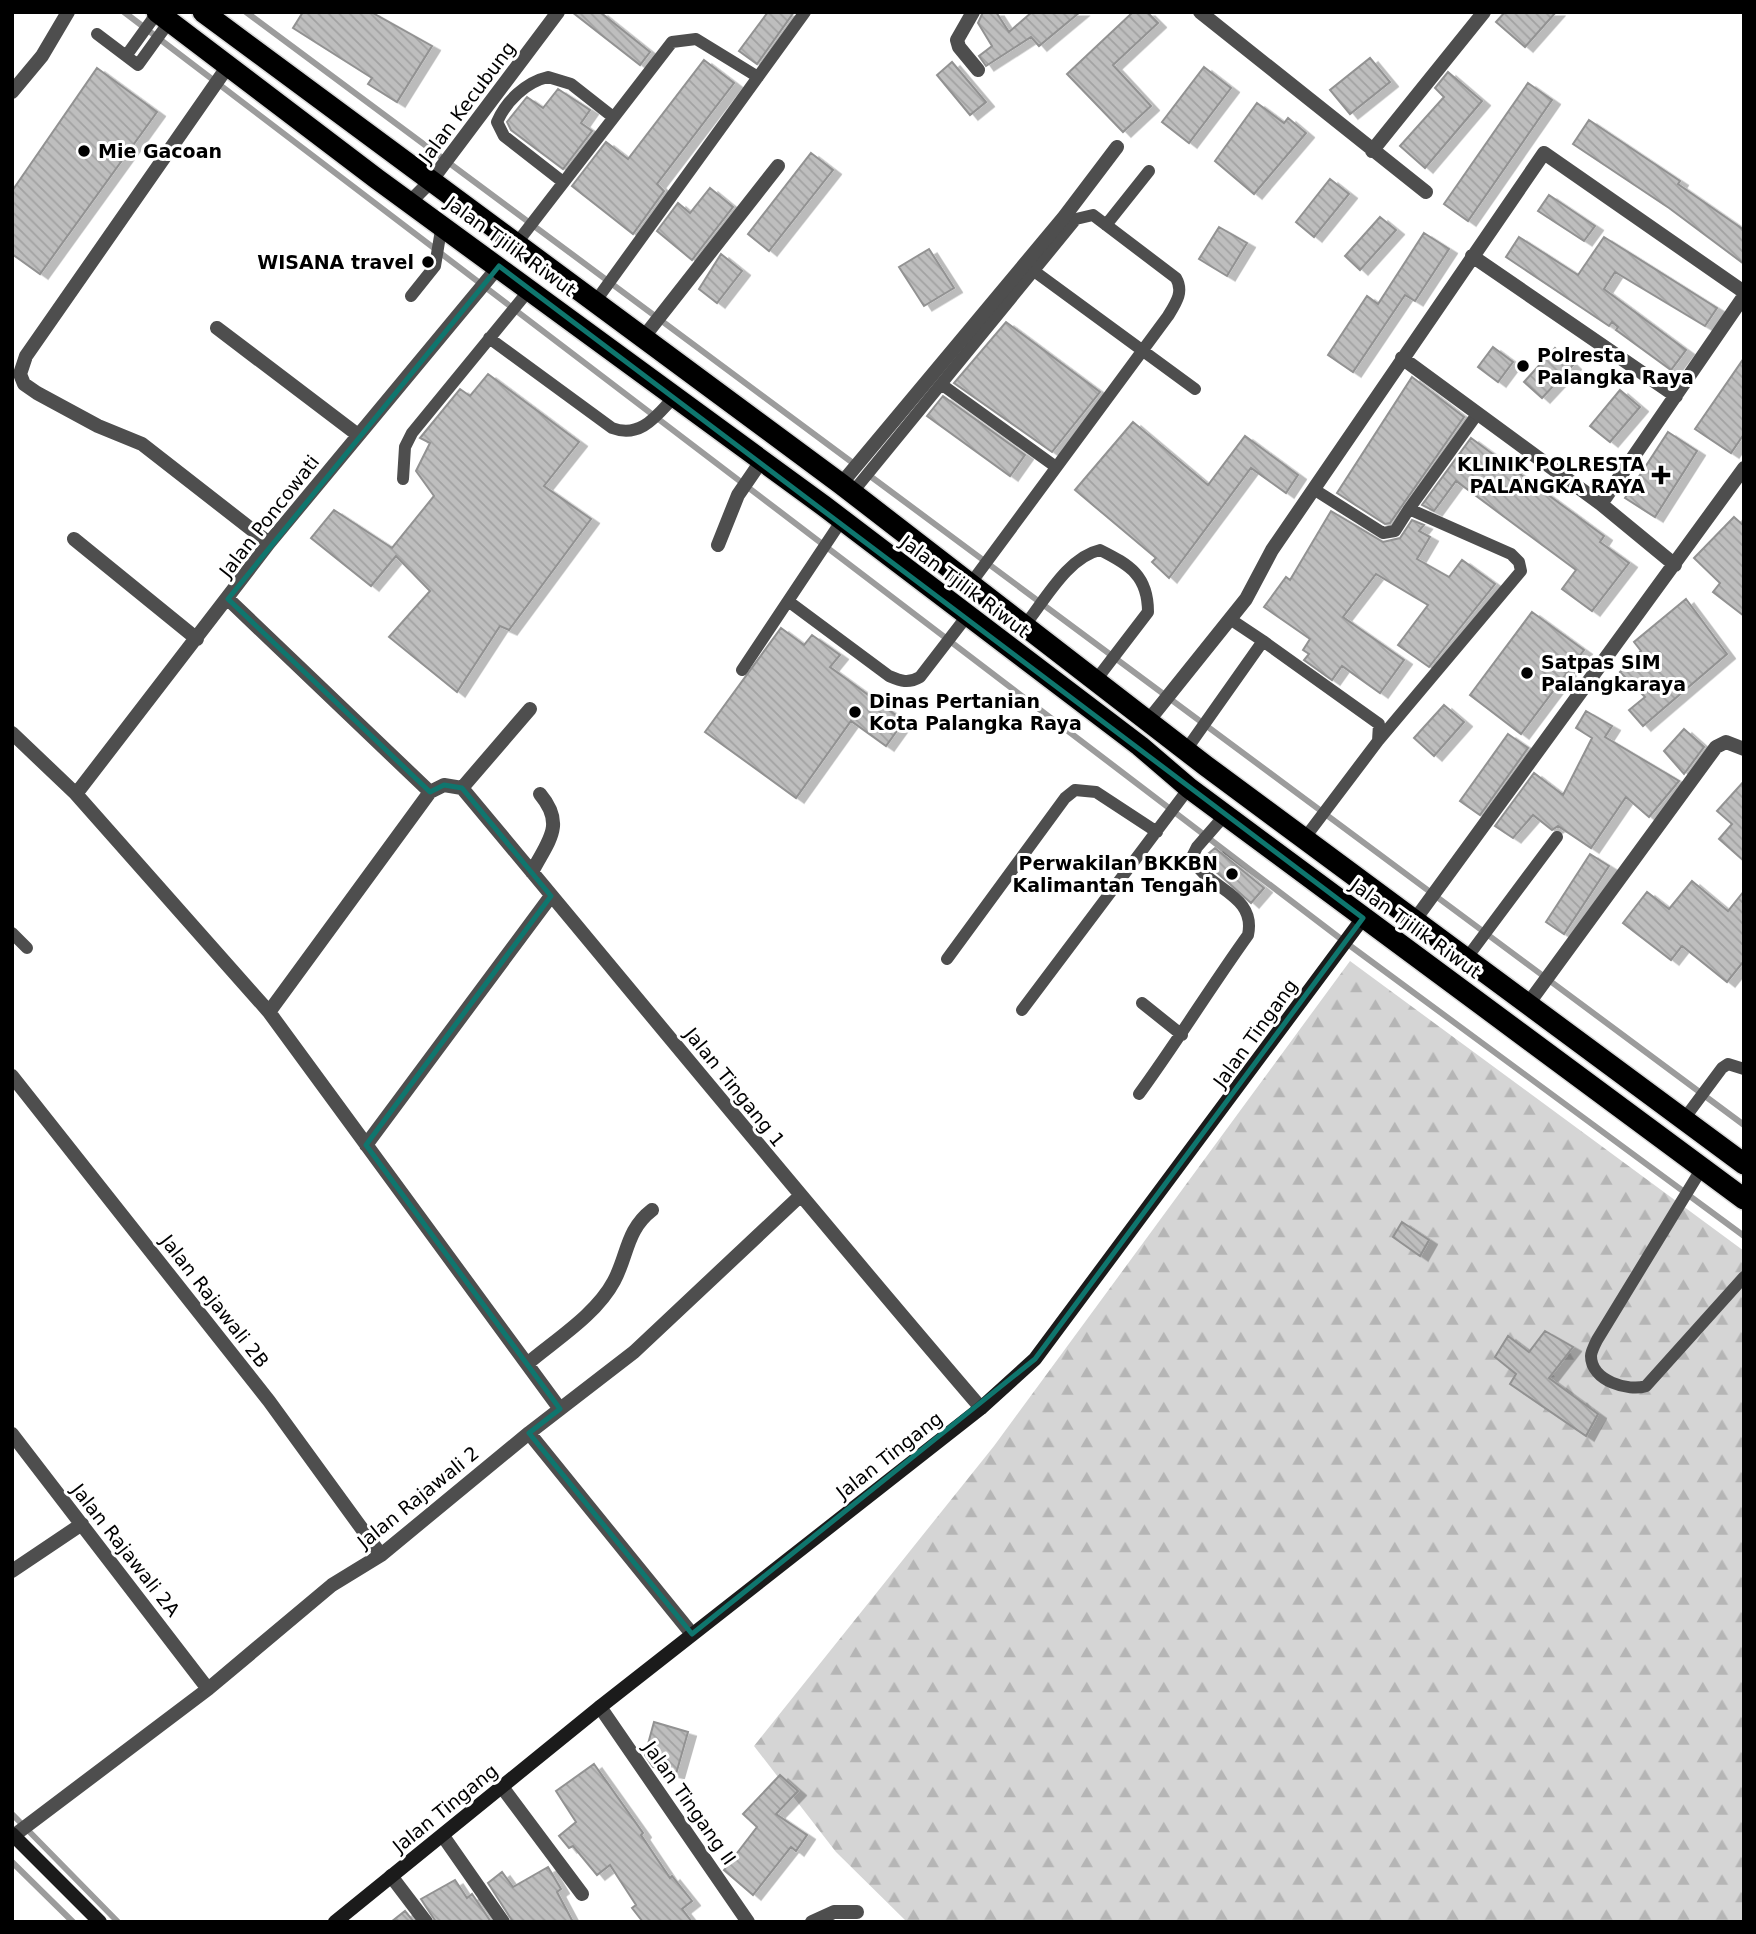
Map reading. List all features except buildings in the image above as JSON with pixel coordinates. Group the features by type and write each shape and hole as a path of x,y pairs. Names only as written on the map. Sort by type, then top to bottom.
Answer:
{"highway":[{"name":"Jalan Tjilik Riwut","path":"203,12 394,156 847,488 1304,839 1744,1164"},
{"name":"Jalan Tjilik Riwut","path":"161,15 410,202 762,460 1140,746 1189,788 1744,1199"},
{"path":"1140,746 1153,724"}],"main road":[{"name":"Jalan Tingang","path":"335,1922 600,1707 981,1408 1018,1375 1053,1338 1363,918"},
{"path":"13,1836 100,1922"}],"street":[{"path":"12,92 42,56 68,12"},
{"name":"Jalan Kecubung","path":"410,202 431,181 558,12"},
{"path":"973,12 957,40 959,47 978,70"},
{"path":"1200,12 1426,192"},
{"path":"1372,150 1484,12"},
{"path":"228,66 26,356 20,374 24,384 37,393 98,426 142,444 269,543"},
{"path":"847,488 1117,147"},
{"path":"1153,724 1246,599 1272,550 1544,153 1744,294 1601,504"},
{"path":"643,338 778,166"},
{"path":"1472,256 1676,396"},
{"name":"Jalan Poncowati","path":"76,794 269,543 499,266"},
{"path":"217,328 358,435"},
{"path":"1402,358 1601,504 1675,565"},
{"path":"718,545 738,495 762,460"},
{"path":"1414,921 1744,468"},
{"path":"74,538 197,639"},
{"path":"228,599 430,792"},
{"path":"269,1012 430,792 444,785 462,788 530,709"},
{"path":"12,733 76,794 269,1012 560,1409"},
{"path":"1528,1004 1716,747 1726,742 1744,749"},
{"name":"Jalan Tingang 1","path":"462,788 635,993 799,1197 981,1408"},
{"path":"532,872 555,822 552,808 540,794"},
{"path":"366,1145 551,896"},
{"name":"Jalan Rajawali 2B","path":"12,1076 269,1401 381,1555"},
{"name":"Jalan Rajawali 2","path":"13,1836 208,1689 332,1585 381,1555 664,1326 799,1197"},
{"path":"527,1364 583,1317 614,1282 633,1230 652,1210"},
{"path":"529,1433 692,1634"},
{"name":"Jalan Rajawali 2A","path":"12,1434 208,1689"},
{"path":"12,1571 82,1524"},
{"name":"Jalan Tingang II","path":"600,1707 748,1922"},
{"path":"502,1787 582,1894"},
{"path":"443,1836 503,1922"},
{"path":"391,1876 426,1922"},
{"path":"811,1922 834,1912 857,1912"}],"lane":[{"path":"595,302 805,12"},
{"path":"127,56 161,15"},
{"path":"97,34 138,65 161,15"},
{"path":"516,244 672,42 683,38 696,39 758,77"},
{"path":"563,182 503,136 497,122 501,114 523,88 548,76 571,85 613,117"},
{"path":"1106,225 1149,171"},
{"path":"847,488 941,384 1076,219 1093,215 1176,278 1181,286 1174,306 971,583"},
{"path":"411,296 435,266 442,224"},
{"path":"1034,271 1144,349 1195,389"},
{"path":"403,479 405,447 412,433 530,289"},
{"path":"489,338 612,428 624,433 645,426 675,396"},
{"path":"941,384 1056,467"},
{"path":"1315,490 1383,533 1395,531 1478,413"},
{"path":"1304,839 1378,741 1521,571 1519,562 1511,554 1409,509"},
{"path":"741,670 842,520"},
{"path":"1025,625 1074,563 1087,552 1100,550 1125,565 1146,586 1148,612 1096,680"},
{"path":"789,601 889,676 902,682 911,682 920,677 967,616"},
{"path":"1230,619 1379,724 1378,741"},
{"path":"1186,750 1263,641"},
{"path":"1022,1010 1189,788"},
{"path":"947,959 1065,798 1076,790 1096,792 1157,832"},
{"path":"1139,1094 1182,1035 1194,1009 1248,936 1250,925 1246,909 1236,897 1196,866 1192,857 1197,847 1225,815"},
{"path":"1466,959 1557,837"},
{"path":"12,933 27,948"},
{"path":"1142,1003 1182,1035"},
{"path":"1684,1119 1722,1068 1728,1065 1744,1069"},
{"path":"1702,1168 1597,1340 1591,1356 1594,1365 1602,1375 1618,1386 1634,1390 1646,1386 1744,1277"}],"highlighted area":[{"path":"499,266 1363,918 1035,1359 692,1634 529,1433 560,1409 366,1145 551,896 462,788 444,785 430,792 228,599"}],"green space":[{"path":"1350,961 1744,1251 1744,1922 907,1922 836,1852 754,1746 994,1446"}],"waterway":[{"path":"124,12 1345,942 1744,1236"},
{"path":"246,12 857,466"},
{"path":"866,473 1744,1125"},
{"path":"12,1814 118,1922"},
{"path":"12,1862 73,1922"}],"place":[{"name":"Mie Gacoan","path":"84,151"},
{"name":"WISANA travel","path":"428,262"},
{"name":"Polresta Palangka Raya","path":"1523,366"},
{"name":"KLINIK POLRESTA PALANGKA RAYA","path":"1661,475"},
{"name":"Satpas SIM Palangkaraya","path":"1527,673"},
{"name":"Dinas Pertanian Kota Palangka Raya","path":"855,712"},
{"name":"Perwakilan BKKBN Kalimantan Tengah","path":"1232,874"}]}
